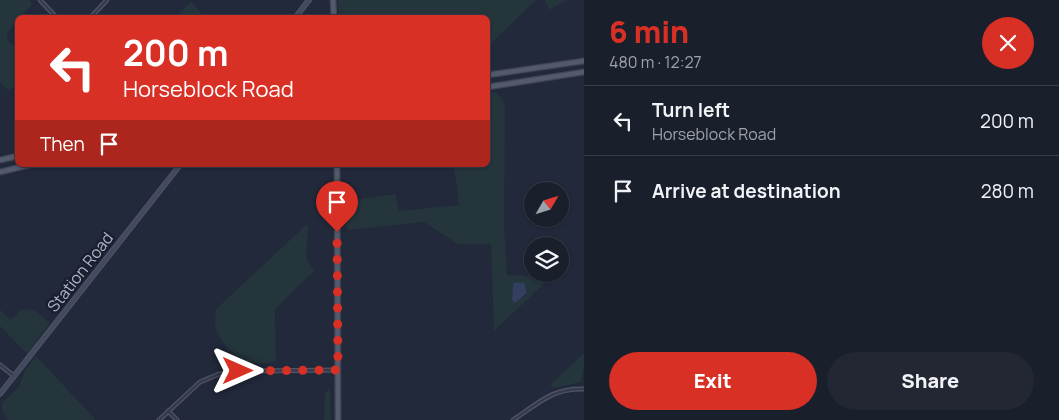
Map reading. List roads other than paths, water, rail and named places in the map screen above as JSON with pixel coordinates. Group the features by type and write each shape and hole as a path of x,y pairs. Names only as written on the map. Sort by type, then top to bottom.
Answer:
{"main road":[{"path":"297,15 309,0"},
{"path":"333,0 334,15"},
{"path":"490,76 584,61"},
{"path":"508,72 510,83"},
{"path":"490,87 584,72"},
{"path":"0,160 15,157"},
{"path":"0,172 21,167"},
{"name":"Station Road","path":"0,394 178,167"},
{"path":"337,167 338,420"}],"street":[{"path":"40,0 54,15"},
{"path":"93,15 107,0"},
{"path":"0,365 14,376"},
{"path":"159,420 200,382 219,374 238,371 338,370"},
{"path":"513,420 552,394 563,390 584,389"},
{"path":"168,411 177,420"}],"water":[{"path":"524,282 527,293 515,303 512,300 513,284"}]}
